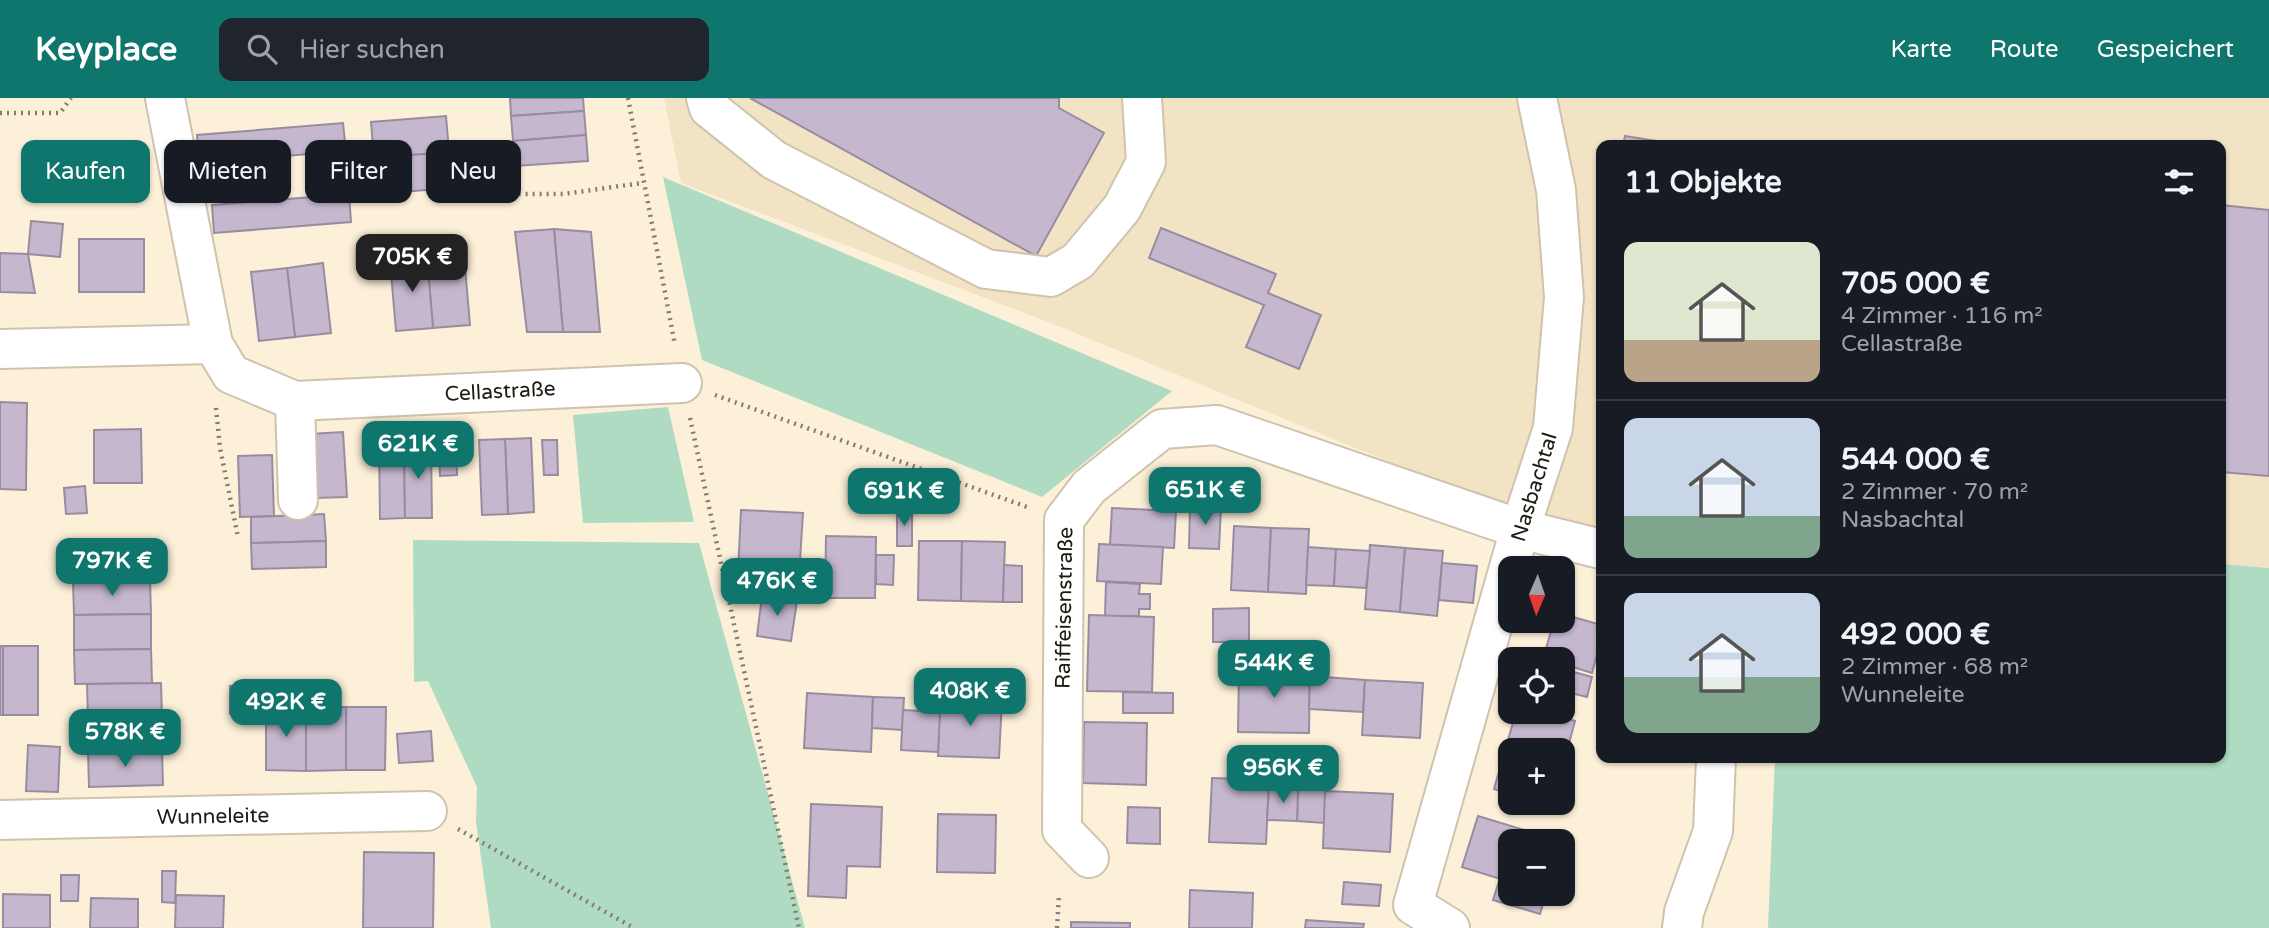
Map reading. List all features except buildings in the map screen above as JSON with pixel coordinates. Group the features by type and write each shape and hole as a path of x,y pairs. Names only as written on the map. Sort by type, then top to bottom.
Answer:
{"street":[{"path":"0,349 222,359 165,98"},
{"path":"705,98 709,108 774,160 986,269 1051,277 1078,261 1122,208 1146,162 1142,98"},
{"name":"Nasbachtal","path":"1450,928 1413,905 1520,529 1553,428 1564,297 1556,190 1537,98"},
{"name":"Cellastraße","path":"222,359 295,401 682,383"},
{"path":"295,401 298,500"},
{"name":"Raiffeisenstraße","path":"1089,858 1062,830 1063,520 1089,487 1162,429 1217,425 1520,529 1596,548"},
{"path":"1682,928 1684,912 1713,831 1716,763"},
{"name":"Wunneleite","path":"0,820 427,811"}],"path":[{"path":"0,113 60,113 71,98"},
{"path":"628,98 682,383 799,928"},
{"path":"521,194 563,194 642,183"},
{"path":"222,359 213,388 220,448 238,537"},
{"path":"682,383 1063,520"},
{"path":"427,811 634,928"},
{"path":"1057,928 1059,895"}],"shaded area":[{"path":"664,98 2269,98 2269,568 2226,564 2226,140 1596,140 1596,541 1543,525 1046,321 681,183"}],"green space":[{"path":"663,177 1172,391 1042,497 702,360"},
{"path":"668,407 694,522 583,523 573,415"},
{"path":"413,540 699,543 805,928 491,928 476,822 477,787 428,681 414,682"},
{"path":"2226,564 2269,568 2269,928 1768,928 1775,763 2226,763"}]}
